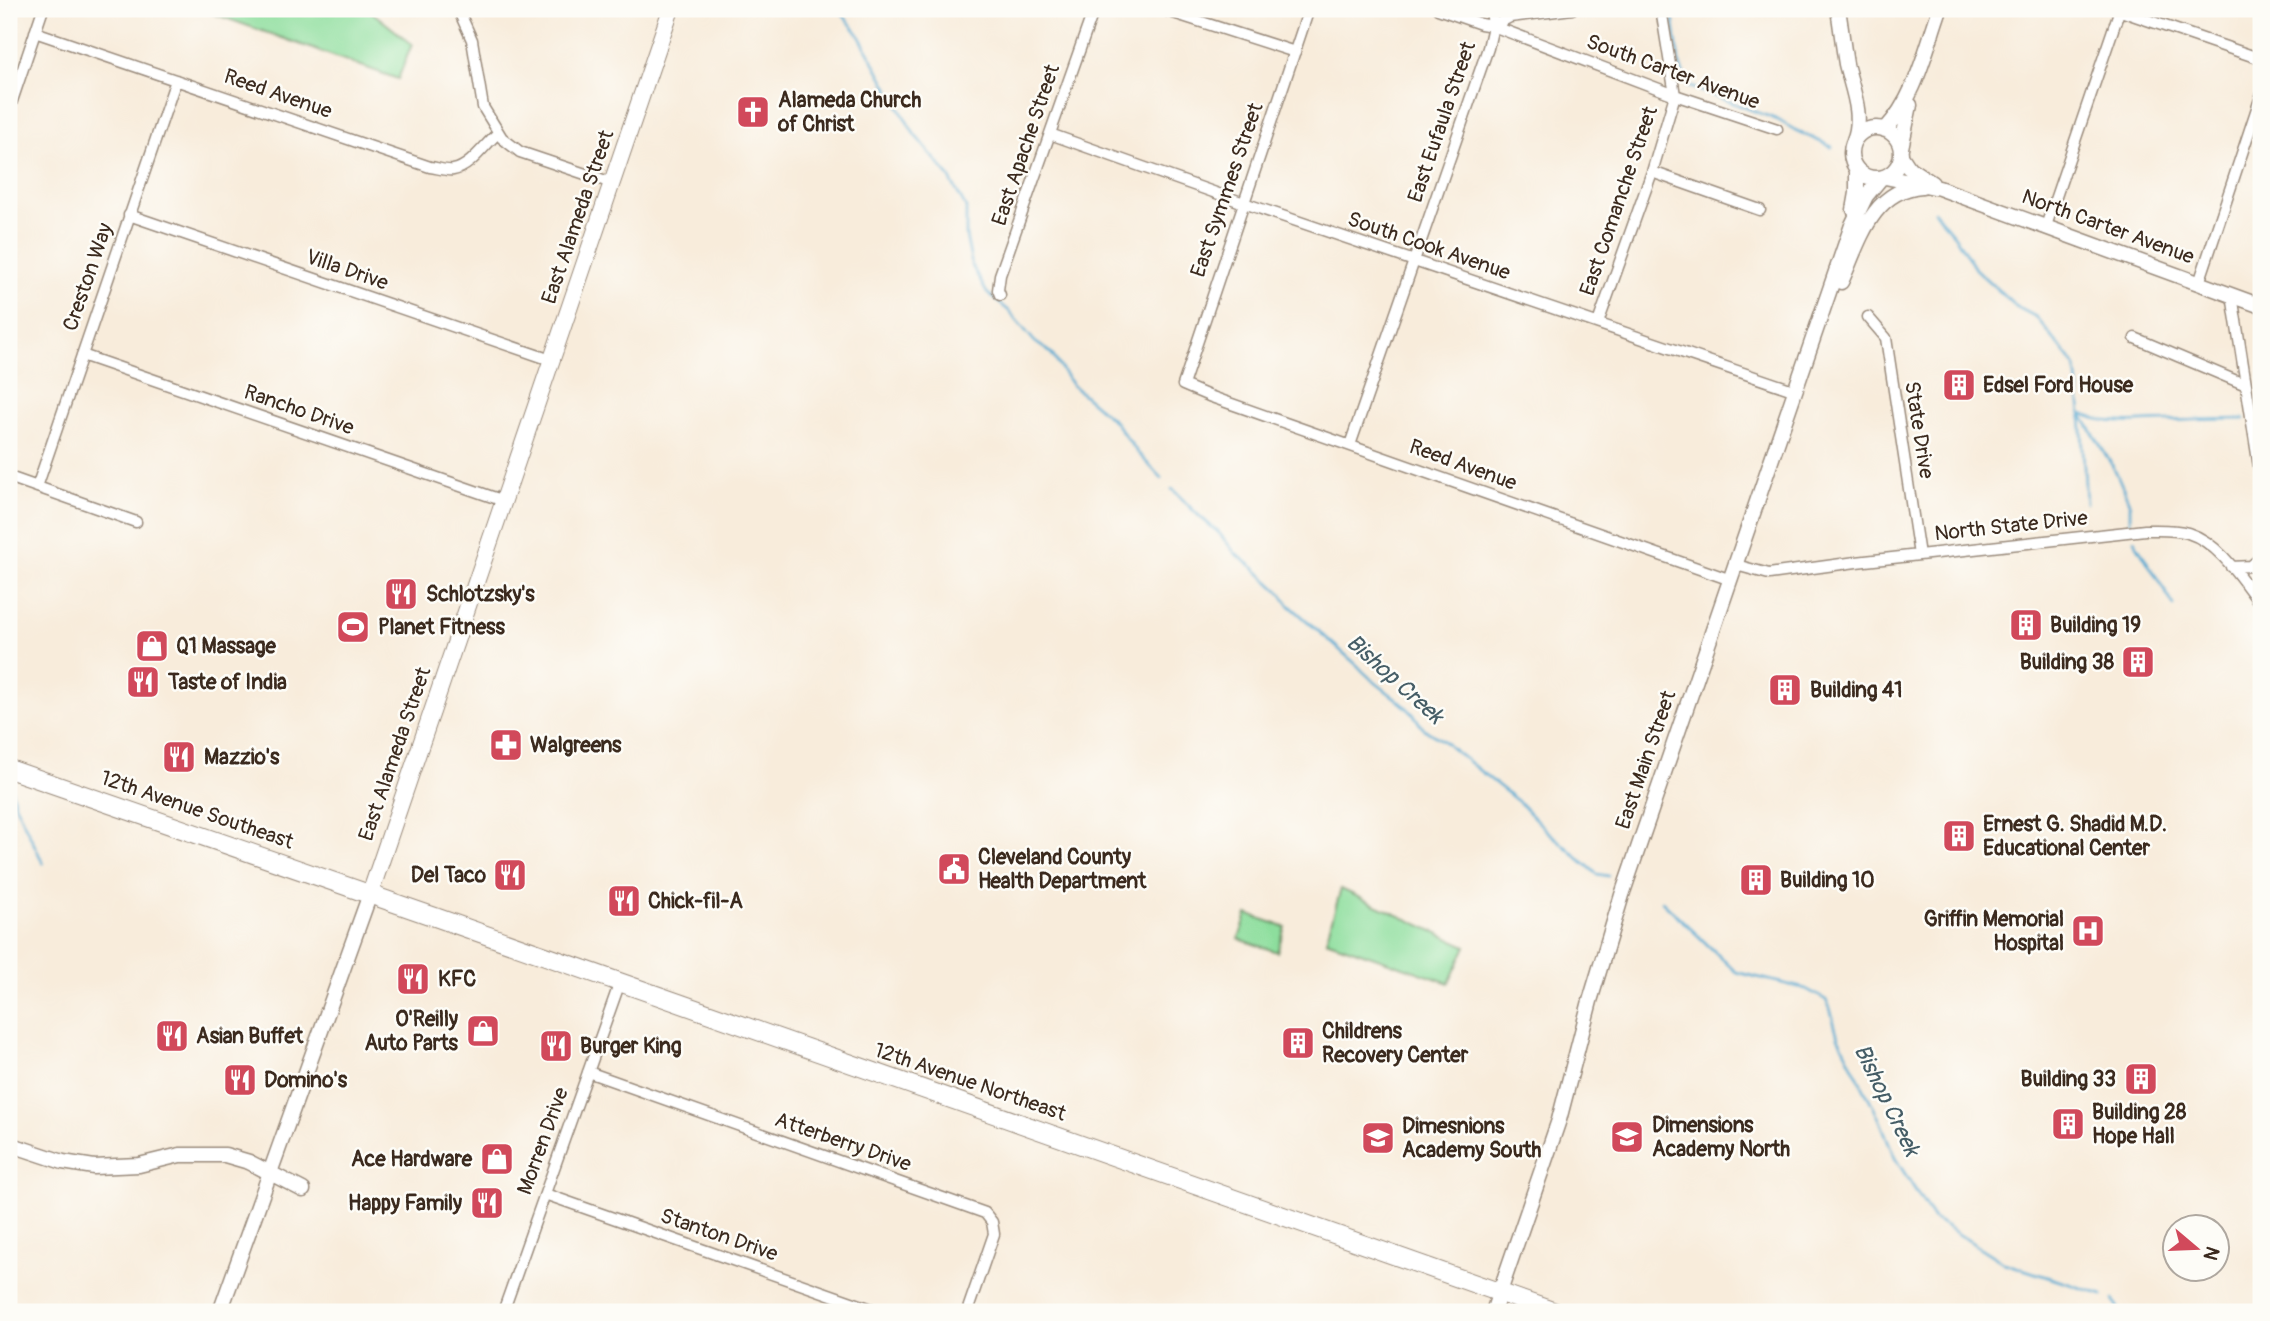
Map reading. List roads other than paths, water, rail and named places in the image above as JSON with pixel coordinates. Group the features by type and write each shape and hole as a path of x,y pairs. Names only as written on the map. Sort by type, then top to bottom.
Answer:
{"main road":[{"name":"East Alameda Street","path":"370,894 671,9"},
{"name":"12th Avenue Southeast","path":"11,770 370,894"},
{"name":"12th Avenue Northeast","path":"370,894 1555,1312"}],"street":[{"path":"9,110 43,9"},
{"path":"458,9 471,40 483,107 498,133 520,152 612,183"},
{"name":"East Apache Street","path":"1000,295 1000,275 1094,9"},
{"path":"1161,9 1295,52"},
{"name":"East Symmes Street","path":"1183,385 1309,9"},
{"name":"South Carter Avenue","path":"1438,9 1493,26 1675,95 1777,129"},
{"name":"East Eufaula Street","path":"1350,445 1488,48 1493,26 1491,9"},
{"path":"1493,26 1510,17 1572,9"},
{"name":"East Comanche Street","path":"1598,323 1675,95 1661,9"},
{"path":"1838,9 1858,116 1858,131 1851,157 1857,170 1871,178 1883,177 1893,172 1899,164 1911,93"},
{"path":"1854,142 1860,134 1869,129 1882,129 1898,116 1911,93 1940,9"},
{"path":"2046,226 2118,9 2261,59"},
{"name":"Reed Avenue","path":"35,32 447,170 459,168 471,160 498,133"},
{"name":"Creston Way","path":"37,487 176,80"},
{"path":"1853,88 1882,129 1897,139 1901,152"},
{"path":"2199,283 2261,96"},
{"name":"South Cook Avenue","path":"1050,134 1796,391"},
{"name":"North Carter Avenue","path":"1901,152 1909,168 1932,187"},
{"name":"East Main Street","path":"1852,225 1857,170"},
{"path":"1651,172 1760,210"},
{"name":"North Carter Avenue","path":"1883,177 1932,187 2046,226 2261,306"},
{"name":"East Main Street","path":"1493,1312 1559,1120 1590,1001 1622,895 1852,225 1866,196 1883,177"},
{"path":"1812,344 1879,205 1898,192 1932,187"},
{"name":"Villa Drive","path":"129,215 551,360"},
{"path":"2232,295 2261,480"},
{"name":"State Drive","path":"1868,317 1886,338 1919,555"},
{"path":"2135,338 2246,385"},
{"name":"Rancho Drive","path":"82,355 504,501"},
{"name":"Reed Avenue","path":"1183,385 1731,580"},
{"path":"9,478 136,522"},
{"name":"North State Drive","path":"1737,565 1769,574 2145,530 2170,530 2193,535 2218,553 2261,605"},
{"path":"2231,567 2251,566 2261,558"},
{"name":"East Alameda Street","path":"220,1312 370,894"},
{"name":"Morren Drive","path":"503,1312 620,982"},
{"name":"Atterberry Drive","path":"588,1072 985,1213 992,1222 994,1234 967,1312"},
{"path":"9,1144 63,1162 94,1167 139,1165 180,1155 225,1155 250,1162 303,1189"},
{"name":"Stanton Drive","path":"545,1194 880,1312"}],"waterway":[{"name":"Bishop Creek","path":"838,9 857,32 914,134 948,175 966,208 966,236 972,266 987,293 1008,310 1035,342 1051,353 1072,385 1115,422 1137,452 1162,479"},
{"path":"1672,9 1679,62 1688,86 1778,120 1832,147"},
{"path":"1934,211 1957,239 1975,269 2017,307 2036,317 2076,368 2081,413 2116,472 2130,504 2130,523"},
{"path":"2086,503 2081,413 2102,420 2123,422 2245,419"},
{"name":"Bishop Creek","path":"1172,489 1219,533 1236,554 1281,593 1288,604 1407,708 1423,728 1444,741 1520,803 1546,830 1597,874 1608,876"},
{"path":"2134,540 2174,606"},
{"path":"9,777 14,802 43,863"},
{"name":"Bishop Creek","path":"1662,901 1736,972 1806,989 1826,1000 1838,1037 1879,1118 1895,1158 1933,1218 2004,1263 2103,1295"},
{"name":"Bishop Creek","path":"2113,1300 2120,1312"}],"place":[{"name":"Alameda Church of Christ","path":"753,112"},
{"name":"Edsel Ford House","path":"1959,385"},
{"name":"Schlotzsky's","path":"401,594"},
{"name":"Building 19","path":"2026,625"},
{"name":"Planet Fitness","path":"353,627"},
{"name":"Q1 Massage","path":"152,646"},
{"name":"Building 38","path":"2138,662"},
{"name":"Taste of India","path":"143,682"},
{"name":"Building 41","path":"1785,690"},
{"name":"Walgreens","path":"506,745"},
{"name":"Mazzio's","path":"179,757"},
{"name":"Ernest G. Shadid M.D. Educational Center","path":"1959,836"},
{"name":"Cleveland County Health Department","path":"954,869"},
{"name":"Del Taco","path":"510,875"},
{"name":"Building 10","path":"1756,880"},
{"name":"Chick-fil-A","path":"624,901"},
{"name":"Griffin Memorial Hospital","path":"2088,931"},
{"name":"KFC","path":"413,979"},
{"name":"O'Reilly Auto Parts","path":"483,1031"},
{"name":"Asian Buffet","path":"172,1036"},
{"name":"Childrens Recovery Center","path":"1298,1043"},
{"name":"Burger King","path":"556,1046"},
{"name":"Building 33","path":"2141,1079"},
{"name":"Domino's","path":"240,1080"},
{"name":"Building 28 Hope Hall","path":"2068,1124"},
{"name":"Dimensions Academy North","path":"1627,1137"},
{"name":"Dimesnions Academy South","path":"1378,1138"},
{"name":"Ace Hardware","path":"497,1159"},
{"name":"Happy Family","path":"487,1203"}]}
